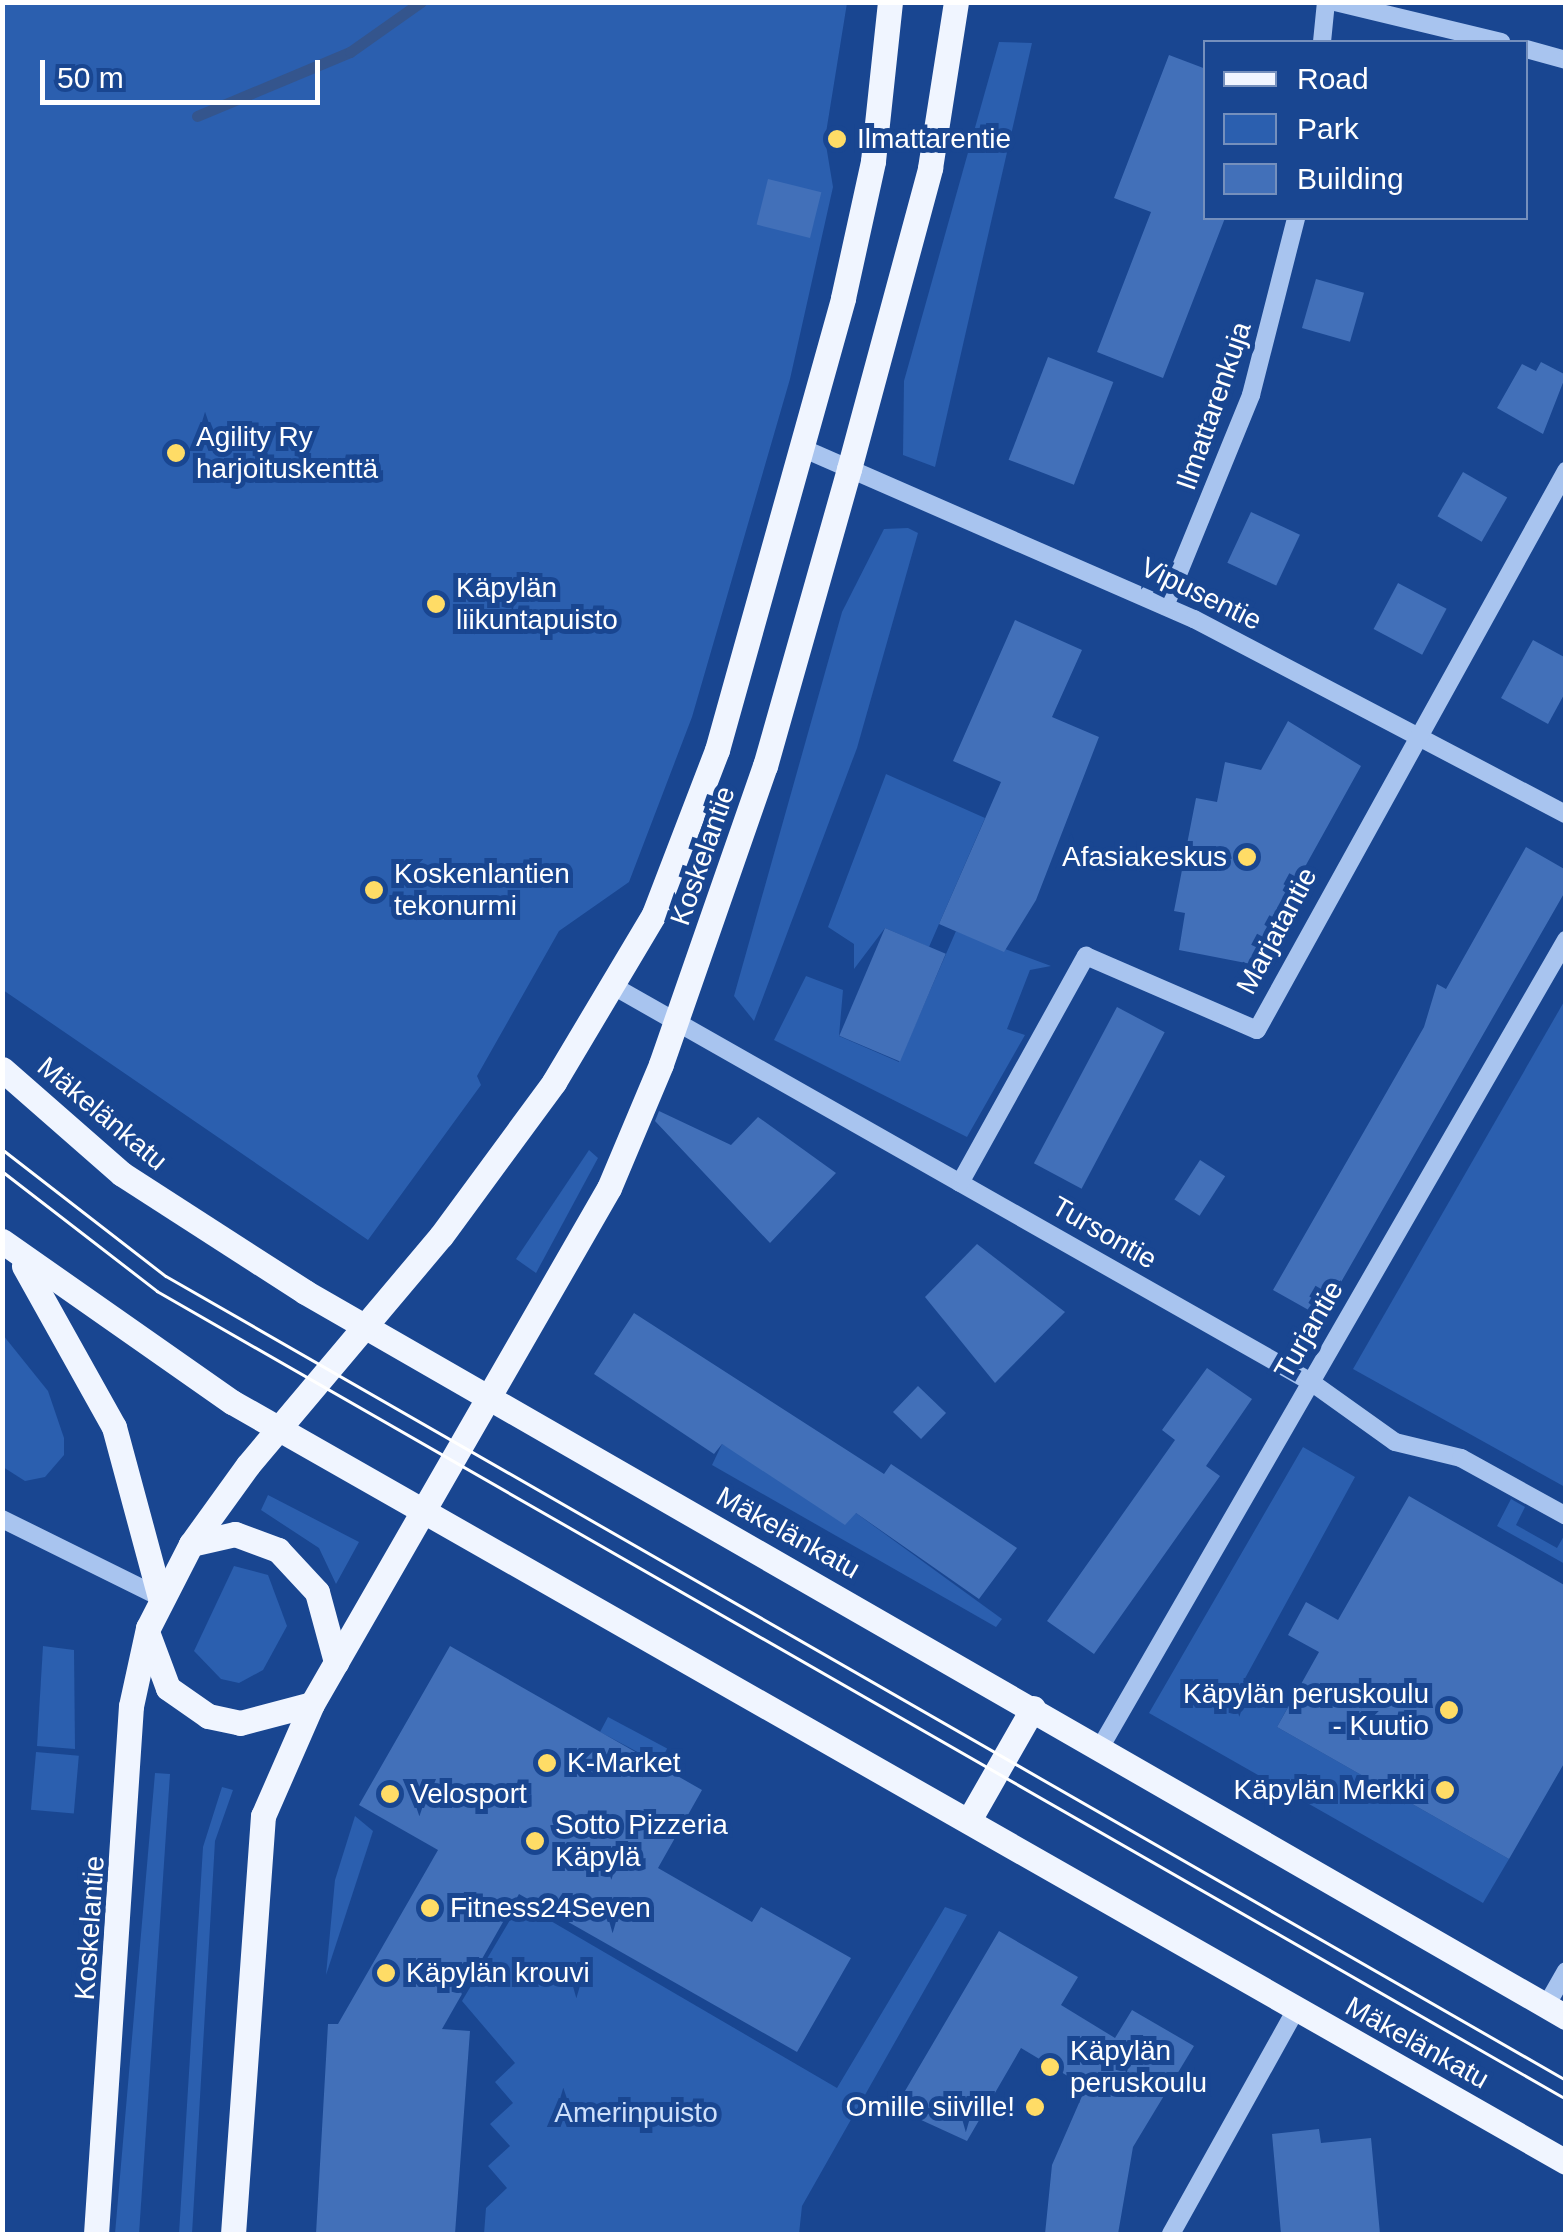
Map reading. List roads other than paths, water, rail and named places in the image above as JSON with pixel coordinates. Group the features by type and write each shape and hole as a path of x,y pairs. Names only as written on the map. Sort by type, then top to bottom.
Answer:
{"main road":[{"name":"Koskelantie","path":"96,2234 131,1706 148,1628 160,1597 191,1544 279,1428 441,1236 615,987 717,750 802,448 872,161 890,2"},
{"name":"Koskelantie","path":"233,2234 255,1854 276,1780 312,1704 422,1509 491,1399 610,1188 675,1025 765,766 849,469 930,168 956,2"},
{"name":"Mäkelänkatu","path":"2,1069 170,1208 364,1326 1556,2012"},
{"name":"Mäkelänkatu","path":"9,1247 279,1428 1566,2162"},
{"path":"9,1247 114,1427 160,1597"},
{"path":"191,1544 234,1534 278,1550 317,1592 336,1662"},
{"path":"148,1628 168,1688 208,1716 240,1724 312,1704"},
{"path":"969,1820 1033,1708"}],"street":[{"path":"1322,40 1326,2"},
{"path":"1335,2 1493,40"},
{"path":"1528,50 1566,60"},
{"name":"Ilmattarenkuja","path":"1166,606 1251,395 1295,220"},
{"name":"Vipusentie","path":"802,448 1166,606 1421,734 1566,814"},
{"name":"Marjatantie","path":"960,1183 1086,956 1256,1030 1566,472"},
{"name":"Turjantie","path":"1100,1748 1566,940"},
{"name":"Tursontie","path":"615,987 675,1025 1311,1382 1395,1442 1461,1458 1566,1516"},
{"path":"2,1519 160,1597"},
{"path":"1556,2012 1566,1971"},
{"path":"1171,2234 1296,2008"}],"waterway":[{"path":"197,116 350,52 421,2"}],"tram line":[{"path":"2,1149 166,1276 1566,2080"},
{"path":"2,1171 157,1291 1566,2099"}],"place":[{"name":"Ilmattarentie","path":"837,139"},
{"name":"Agility Ry harjoituskenttä","path":"176,453"},
{"name":"Käpylän liikuntapuisto","path":"436,604"},
{"name":"Afasiakeskus","path":"1247,857"},
{"name":"Koskenlantien tekonurmi","path":"374,890"},
{"name":"Käpylän peruskoulu - Kuutio","path":"1449,1710"},
{"name":"K-Market","path":"547,1763"},
{"name":"Käpylän Merkki","path":"1445,1790"},
{"name":"Velosport","path":"390,1794"},
{"name":"Sotto Pizzeria Käpylä","path":"535,1841"},
{"name":"Fitness24Seven","path":"430,1908"},
{"name":"Käpylän krouvi","path":"386,1973"},
{"name":"Käpylän peruskoulu","path":"1050,2067"},
{"name":"Omille siiville!","path":"1035,2107"}],"park label":[{"name":"Amerinpuisto","path":"636,2113"}]}
